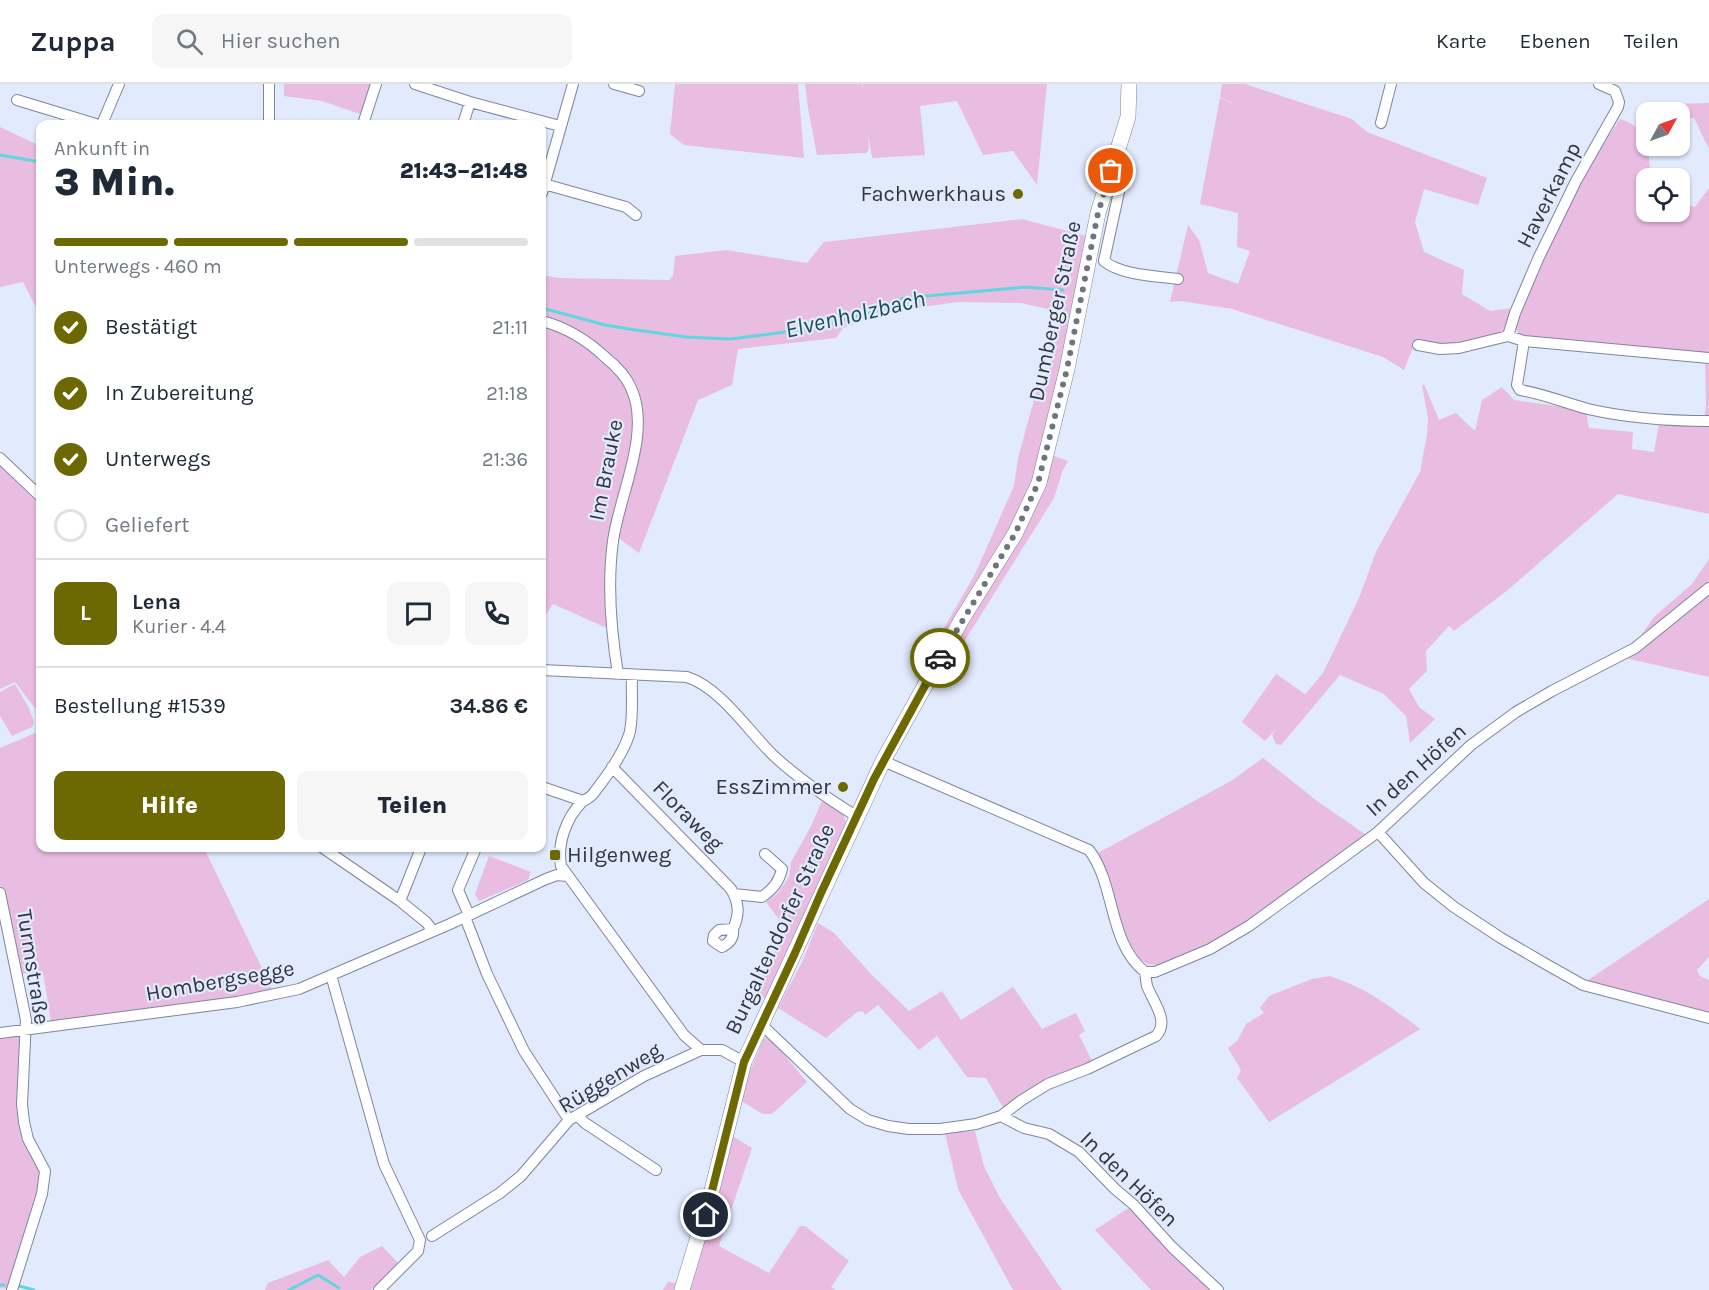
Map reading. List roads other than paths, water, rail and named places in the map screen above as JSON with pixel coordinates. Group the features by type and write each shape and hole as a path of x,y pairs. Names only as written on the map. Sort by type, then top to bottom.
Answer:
{"main road":[{"name":"Dumberger Straße","path":"1047,446 1074,335 1098,213 1128,117 1129,84"},
{"name":"Burgaltendorfer Straße","path":"682,1290 706,1215 744,1062 883,761 962,619 1026,512 1038,483 1047,446"}],"street":[{"path":"104,120 119,84"},
{"path":"268,84 269,120"},
{"path":"364,120 376,84"},
{"path":"415,84 538,120"},
{"path":"546,177 573,84"},
{"path":"614,84 639,91"},
{"path":"1381,123 1392,84"},
{"name":"Haverkamp","path":"1508,336 1515,313 1538,259 1576,181 1618,107 1619,102 1615,91 1599,84"},
{"path":"17,100 83,120"},
{"path":"464,120 470,102"},
{"path":"546,122 560,126"},
{"name":"Dumberger Straße","path":"1117,151 1125,164 1104,261 1111,267 1124,271 1178,279"},
{"path":"546,189 627,207 636,215"},
{"name":"Im Brauke","path":"546,322 584,339 600,352 623,376 632,389 636,402 638,417 634,453 613,545 612,627 618,674"},
{"path":"1418,345 1440,349 1459,348 1508,336 1524,341 1709,358"},
{"path":"1524,341 1517,385 1520,390 1547,395 1589,409 1661,420 1709,421"},
{"path":"0,458 36,492"},
{"name":"In den Höfen","path":"1145,972 1155,972 1170,967 1230,939 1378,832 1471,745 1516,712 1635,648 1709,588"},
{"path":"546,670 687,677 698,681 712,690 758,740 803,781 856,816"},
{"path":"632,675 630,733 612,767 591,797 583,801 561,837 559,844 561,866 684,1035 701,1050 722,1050 744,1062"},
{"path":"761,1024 850,1109 868,1120 909,1129 940,1129 976,1124 1001,1116 1048,1084 1087,1069 1156,1036 1161,1031 1162,1024 1146,984 1145,972 1132,958 1122,938 1100,868 1089,850 883,761"},
{"name":"Floraweg","path":"612,767 735,894"},
{"path":"546,788 583,801"},
{"path":"1378,832 1425,883 1454,907 1501,938 1583,985 1709,1018"},
{"path":"329,852 400,901 426,922 429,932"},
{"path":"400,901 419,852"},
{"path":"474,852 458,890 487,974 524,1051 573,1118 585,1123 656,1170"},
{"path":"735,894 762,897 773,889 780,879 782,869 765,854"},
{"name":"Hombergsegge","path":"0,1033 237,1002 299,988 467,916 546,879 557,875 567,876"},
{"name":"Turmstraße","path":"0,893 26,1020 22,1104 24,1122 28,1139 44,1166 45,1180 12,1290"},
{"path":"732,928 738,918 738,900 735,894"},
{"path":"331,975 384,1164 418,1236 417,1251 379,1290"},
{"name":"Rüggenweg","path":"432,1236 515,1181 573,1118 628,1084 701,1050"},
{"name":"In den Höfen","path":"1001,1116 1024,1128 1049,1134 1079,1152 1134,1205 1172,1247 1218,1290"}],"waterway":[{"name":"Elvenholzbach","path":"0,155 36,161"},
{"name":"Elvenholzbach","path":"546,309 629,329 686,337 730,339 808,329 867,314 904,298 1026,287 1063,290"},
{"path":"289,1290 318,1275 339,1288"},
{"path":"19,1286 34,1290"}],"place":[{"name":"Fachwerkhaus","path":"1018,194"},
{"name":"EssZimmer","path":"843,787"},
{"name":"Hilgenweg","path":"555,855"}]}
